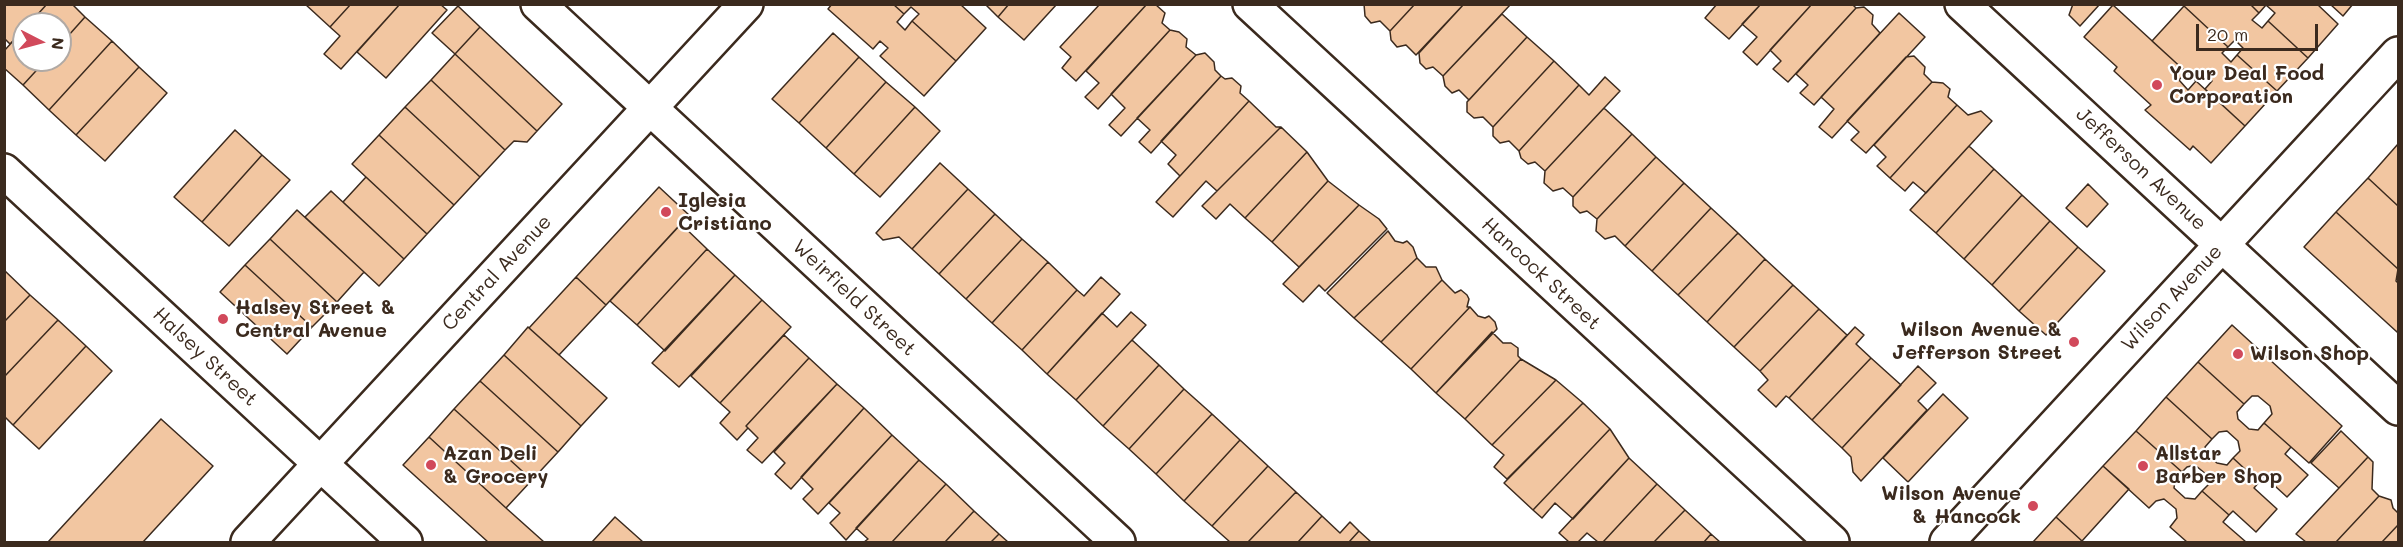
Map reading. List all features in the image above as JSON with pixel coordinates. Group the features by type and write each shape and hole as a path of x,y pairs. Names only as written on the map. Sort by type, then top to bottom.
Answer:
{"street":[{"name":"Weirfield Street","path":"538,4 1118,543"},
{"name":"Central Avenue","path":"248,543 746,4"},
{"name":"Hancock Street","path":"1250,4 1832,543"},
{"name":"Jefferson Avenue","path":"1962,4 2398,408"},
{"name":"Wilson Avenue","path":"1947,543 2398,54"},
{"name":"Halsey Street","path":"4,171 405,543"}],"building":[{"path":"4,4 47,4 40,12 12,12 12,42 10,44 4,38"},
{"path":"47,4 72,4 85,17 72,32 72,12 40,12"},
{"path":"305,4 351,4 330,27"},
{"path":"351,4 400,4 341,69 324,54 340,36 330,27"},
{"path":"400,4 440,4 447,10 386,78 357,52"},
{"path":"832,4 893,4 904,14 897,22 905,30 912,21 956,61 924,96 880,56 888,48 880,41 873,49 828,9"},
{"path":"893,4 960,4 986,28 956,61 912,21 919,14 911,7 904,14"},
{"path":"985,4 1009,4 998,17"},
{"path":"1009,4 1057,4 1024,40 998,17"},
{"path":"1100,4 1147,4 1076,81 1062,68 1071,57 1060,47"},
{"path":"1147,4 1155,4 1165,13 1162,23 1170,30 1098,109 1085,97 1099,83 1086,71"},
{"path":"1364,4 1415,4 1390,31 1380,21 1371,23 1365,16"},
{"path":"1415,4 1464,4 1416,55 1406,45 1397,47 1391,40 1390,31"},
{"path":"1464,4 1511,4 1443,76 1433,67 1426,69 1420,63 1419,53"},
{"path":"1717,4 1761,4 1729,39 1705,18"},
{"path":"1761,4 1812,4 1757,65 1743,52 1757,37 1742,24"},
{"path":"1812,4 1852,4 1856,8 1788,82 1773,69 1781,61 1770,50"},
{"path":"2073,4 2100,4 2080,26 2069,15"},
{"path":"2186,4 2250,4 2259,13 2252,20 2262,28 2268,21 2308,58 2277,91 2237,55 2243,48 2235,40 2228,47 2184,6"},
{"path":"2250,4 2317,4 2338,24 2308,58 2268,21 2275,13 2266,5 2259,13"},
{"path":"2330,4 2353,4 2343,16"},
{"name":"Your Deal Food Corporation","path":"2113,5 2186,72 2179,80 2188,90 2196,81 2245,126 2211,163 2193,146 2190,150 2145,110 2151,105 2114,71 2117,67 2084,37"},
{"path":"458,6 480,27 455,54 432,33"},
{"path":"2184,6 2228,47 2222,53 2231,62 2237,55 2277,91 2245,126 2205,89 2212,81 2204,73 2196,81 2152,41"},
{"path":"1864,7 1873,15 1872,24 1880,33 1814,105 1800,93 1808,85 1796,74 1856,8"},
{"path":"1899,13 1925,37 1832,138 1819,127 1834,109 1821,97"},
{"path":"1502,14 1527,37 1469,100 1459,90 1452,93 1445,86 1443,76"},
{"path":"85,17 112,41 49,110 23,85 35,72 72,72 72,32"},
{"path":"480,27 562,104 537,131 455,54"},
{"path":"1170,30 1179,32 1187,39 1186,47 1196,55 1121,136 1109,125 1125,108 1111,94"},
{"path":"833,33 859,57 799,123 772,99"},
{"path":"1527,37 1554,61 1493,127 1483,117 1474,118 1467,112 1467,102"},
{"path":"112,41 139,67 76,135 49,110"},
{"path":"12,42 12,72 35,72 23,85 4,68 4,51"},
{"path":"1205,53 1214,62 1215,70 1221,76 1151,153 1139,142 1150,130 1137,118 1196,55"},
{"path":"455,54 537,131 527,142 514,141 505,150 431,80"},
{"path":"1914,56 1925,67 1924,74 1932,82 1866,153 1851,140 1859,132 1847,121 1906,57"},
{"path":"859,57 886,82 826,148 799,123"},
{"path":"1554,61 1579,85 1519,151 1509,141 1500,143 1493,136 1493,127"},
{"path":"139,67 167,93 105,161 76,135"},
{"path":"1221,76 1225,79 1232,78 1241,86 1240,93 1249,101 1180,176 1168,164 1176,155 1161,141"},
{"path":"1605,77 1620,91 1545,171 1535,162 1528,164 1521,158 1519,151 1579,85 1589,95"},
{"path":"431,80 505,150 480,177 405,107"},
{"path":"886,82 915,107 854,174 826,148"},
{"path":"1932,82 1943,83 1950,89 1948,97 1957,105 1890,178 1877,166 1886,157 1874,145"},
{"path":"1249,101 1276,127 1281,127 1217,191 1206,181 1173,217 1156,202"},
{"path":"1957,105 1968,115 1981,111 1992,121 1926,193 1913,182 1905,191 1890,178"},
{"path":"405,107 480,177 454,205 379,135"},
{"path":"915,107 940,131 880,197 854,174"},
{"path":"1604,108 1632,134 1573,197 1563,188 1553,191 1544,183 1545,171"},
{"path":"1281,127 1307,152 1245,218 1230,204 1216,219 1202,206"},
{"path":"235,130 262,155 202,222 174,197"},
{"path":"1632,134 1656,157 1597,219 1587,211 1580,213 1573,206 1573,197"},
{"path":"379,135 454,205 427,234 352,164"},
{"path":"2398,144 2398,206 2368,178"},
{"path":"1969,146 1994,169 1936,233 1910,210"},
{"path":"1307,152 1328,181 1272,242 1245,218"},
{"path":"262,155 290,180 229,246 202,222"},
{"path":"1656,157 1684,183 1625,246 1615,236 1605,239 1596,231 1597,219"},
{"path":"940,163 968,189 912,249 899,237 883,240 876,233"},
{"path":"1994,169 2022,195 1964,259 1936,233"},
{"path":"366,177 427,234 404,259 343,202"},
{"path":"2368,178 2398,206 2398,269 2336,212"},
{"path":"1328,181 1359,205 1299,267 1272,242"},
{"path":"1684,183 1711,208 1652,271 1625,246"},
{"path":"2088,184 2108,204 2087,227 2066,208"},
{"path":"659,187 689,215 606,305 576,277"},
{"path":"968,189 995,214 939,274 912,249"},
{"path":"331,191 404,259 379,286 305,217"},
{"path":"2022,195 2050,221 1992,285 1964,259"},
{"path":"1359,205 1379,219 1387,229 1325,291 1319,285 1303,302 1283,284"},
{"path":"1711,208 1738,233 1678,295 1652,271"},
{"path":"297,210 364,272 337,302 270,239"},
{"path":"2336,212 2398,269 2396,281 2398,283 2397,332 2304,247"},
{"path":"995,214 1022,239 966,299 939,274"},
{"path":"2050,221 2078,247 2019,311 1992,285"},
{"path":"681,224 707,249 637,325 610,301"},
{"path":"1388,231 1395,241 1403,243 1407,241 1413,247 1417,258 1354,318 1327,293"},
{"path":"1738,233 1765,259 1707,322 1678,295"},
{"path":"270,239 337,302 312,327 245,265"},
{"path":"1022,239 1048,262 992,323 966,299"},
{"path":"2078,247 2105,271 2046,335 2019,311"},
{"path":"707,249 735,275 665,351 637,325"},
{"path":"1417,258 1426,267 1436,267 1442,280 1381,342 1354,318"},
{"path":"1765,259 1793,285 1734,347 1707,322"},
{"path":"1048,262 1077,290 1022,350 992,323"},
{"path":"245,265 312,327 287,354 220,292"},
{"path":"4,270 30,295 4,322"},
{"path":"735,275 762,300 679,387 652,363"},
{"path":"576,277 606,305 559,355 529,328"},
{"path":"1101,277 1120,294 1047,374 1022,350 1077,290 1084,296"},
{"path":"1442,280 1455,293 1461,290 1467,295 1469,299 1467,307 1470,307 1411,369 1381,342"},
{"path":"1793,285 1819,309 1760,371 1734,347"},
{"path":"30,295 58,320 4,377 4,322"},
{"path":"762,300 791,327 720,403 691,376"},
{"path":"1470,307 1478,316 1485,318 1489,316 1495,322 1497,329 1436,393 1411,369"},
{"path":"1819,309 1847,335 1789,398 1786,396 1776,407 1758,390 1768,380 1760,371"},
{"path":"1131,312 1146,325 1076,400 1047,374 1102,313 1117,327"},
{"path":"58,320 86,346 13,425 4,416 4,377"},
{"path":"2232,325 2342,426 2309,463 2264,423 2272,414 2270,406 2258,396 2252,396 2244,404 2198,362"},
{"path":"528,327 607,398 581,426 504,355"},
{"path":"1855,327 1864,335 1856,344 1871,358 1812,420 1789,398"},
{"path":"1492,332 1503,343 1511,343 1518,348 1518,356 1521,359 1465,419 1436,393"},
{"path":"784,335 809,358 746,426 748,428 737,440 720,423 730,412 720,403"},
{"path":"1132,340 1159,365 1103,426 1076,400"},
{"path":"86,346 112,371 39,449 13,425"},
{"path":"504,355 581,426 558,452 480,381"},
{"path":"809,358 837,384 762,463 747,450 758,438 746,426"},
{"path":"1871,358 1901,385 1842,448 1812,420"},
{"path":"1521,359 1556,380 1492,445 1465,419"},
{"path":"2198,362 2244,404 2237,412 2238,419 2249,429 2258,430 2264,423 2291,447 2285,454 2308,475 2287,497 2264,476 2259,482 2233,458 2240,451 2238,441 2227,431 2219,432 2212,439 2166,397"},
{"path":"1159,365 1184,389 1129,449 1103,426"},
{"path":"1918,366 1936,383 1918,401 1927,410 1861,481 1853,472 1851,457 1842,448"},
{"path":"1556,380 1583,403 1507,479 1494,467 1504,455 1492,445"},
{"path":"480,381 558,452 532,480 454,409"},
{"path":"837,384 864,408 791,489 775,474 785,463 774,452"},
{"path":"1184,389 1212,414 1156,474 1129,449"},
{"path":"1943,394 1968,418 1908,482 1883,458"},
{"path":"2166,397 2212,439 2205,447 2206,454 2217,463 2227,465 2233,458 2259,482 2254,488 2277,509 2256,532 2233,511 2229,515 2202,491 2208,485 2207,475 2195,465 2187,467 2182,472 2136,431"},
{"path":"1583,403 1610,429 1533,510 1504,483"},
{"path":"864,408 892,435 818,514 803,499 813,489 801,477"},
{"path":"454,409 532,480 506,508 429,437"},
{"path":"1212,414 1240,440 1184,501 1156,474"},
{"path":"161,419 213,466 143,542 48,542"},
{"path":"1610,429 1629,458 1573,519 1555,503 1542,518 1533,510"},
{"path":"2136,431 2182,472 2175,480 2174,488 2185,498 2195,499 2202,491 2229,515 2223,522 2246,542 2187,542 2170,527 2177,518 2176,509 2164,499 2156,501 2149,508 2103,466"},
{"path":"2341,431 2368,457 2339,488 2311,463"},
{"path":"892,435 919,460 846,540 830,523 840,513 829,503"},
{"path":"429,437 544,542 488,542 403,465"},
{"path":"1240,440 1268,466 1212,526 1184,501"},
{"path":"2368,457 2373,462 2372,489 2379,496 2336,542 2306,542 2296,534"},
{"path":"1629,458 1657,484 1603,542 1598,542 1587,533 1578,542 1569,542 1559,533"},
{"path":"919,460 946,484 892,542 864,542 868,539 856,528"},
{"path":"1268,466 1296,492 1248,542 1230,542 1212,526"},
{"path":"2103,466 2129,489 2082,541 2056,517"},
{"path":"946,484 974,511 945,542 892,542"},
{"path":"1657,484 1685,510 1654,542 1603,542"},
{"path":"1296,492 1322,516 1298,542 1248,542"},
{"path":"2379,496 2391,500 2393,508 2398,513 2398,525 2382,542 2336,542"},
{"path":"1685,510 1711,534 1704,542 1654,542"},
{"path":"974,511 999,534 991,542 945,542"},
{"path":"1322,516 1340,533 1350,522 1359,531 1349,542 1298,542"},
{"path":"615,517 643,542 592,542"},
{"path":"2056,517 2082,541 2033,542"},
{"path":"2398,525 2398,542 2382,542"},
{"path":"1359,531 1371,542 1349,542"},
{"path":"999,534 1008,542 991,542"},
{"path":"1711,534 1720,542 1704,542"}],"place":[{"name":"Your Deal Food Corporation","path":"2157,85"},
{"name":"Iglesia Cristiano","path":"666,212"},
{"name":"Halsey Street & Central Avenue","path":"223,319"},
{"name":"Wilson Avenue & Jefferson Street","path":"2074,342"},
{"name":"Wilson Shop","path":"2238,354"},
{"name":"Azan Deli & Grocery","path":"431,465"},
{"name":"Allstar Barber Shop","path":"2143,466"},
{"name":"Wilson Avenue & Hancock","path":"2033,506"}]}
